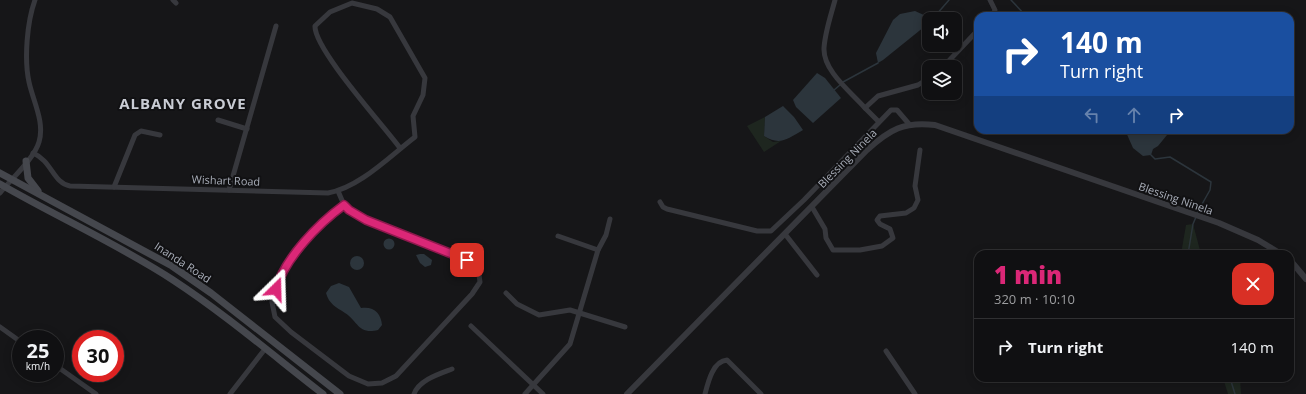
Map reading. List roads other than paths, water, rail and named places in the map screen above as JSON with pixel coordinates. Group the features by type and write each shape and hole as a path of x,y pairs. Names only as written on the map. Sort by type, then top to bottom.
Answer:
{"main road":[{"path":"26,161 27,173 31,183 43,196"},
{"name":"Inanda Road","path":"0,173 172,266 211,293 340,394"},
{"name":"Inanda Road","path":"2,188 160,271 192,293 323,394"}],"street":[{"path":"2,188 33,153 41,132 28,74 28,28 35,0"},
{"path":"835,0 824,48 828,64 843,84 880,122"},
{"path":"990,0 995,10 994,12"},
{"name":"Wishart Road","path":"33,153 44,158 58,179 65,185 328,193 338,192 352,185 415,137 413,116 425,86 425,78 394,22 377,9 356,3 347,4 330,12 316,26 318,36 345,79 400,148"},
{"path":"229,190 276,26"},
{"path":"950,60 974,34"},
{"path":"865,108 878,96 918,85 922,82"},
{"path":"660,202 663,207 667,209 757,231 771,231 804,200 887,113 894,109 909,124"},
{"path":"218,120 247,129"},
{"name":"Blessing Ninela","path":"626,394 654,364 786,234 883,135 909,124 918,123 935,125 1201,217 1258,240 1274,250"},
{"path":"114,187 135,135 142,131 160,135"},
{"path":"812,207 826,229 826,238 833,250 860,250 882,246 893,238 890,229 880,224 877,220 880,216 906,213 914,208 918,200 915,186 920,150"},
{"path":"338,192 344,205 349,210 366,220 467,260 478,268 480,282 472,294 396,376 382,383 368,384 349,376 291,332 275,317 272,302 280,276 324,220 344,205"},
{"path":"525,394 570,344 598,250 604,240 610,219"},
{"path":"786,234 817,275"},
{"path":"558,236 598,250"},
{"path":"1294,265 1306,279"},
{"path":"506,293 517,304 539,315 570,310 625,327"},
{"path":"471,326 543,394"},
{"path":"0,327 12,336"},
{"path":"230,394 265,349"},
{"path":"886,351 914,394"},
{"path":"705,394 710,378 716,367 724,360 727,360 761,394"},
{"path":"414,394 418,386 425,381 452,369"},
{"path":"64,371 96,394"}],"waterway":[{"path":"939,12 949,0"},
{"path":"1011,0 1022,12"},
{"path":"843,82 878,63"},
{"path":"834,90 840,85"},
{"path":"1151,155 1155,159 1170,157 1211,182 1210,190 1197,213"},
{"path":"1189,250 1193,224 1196,217"},
{"path":"1231,382 1235,394"}],"district":[{"name":"ALBANY GROVE","path":"183,103"}]}
